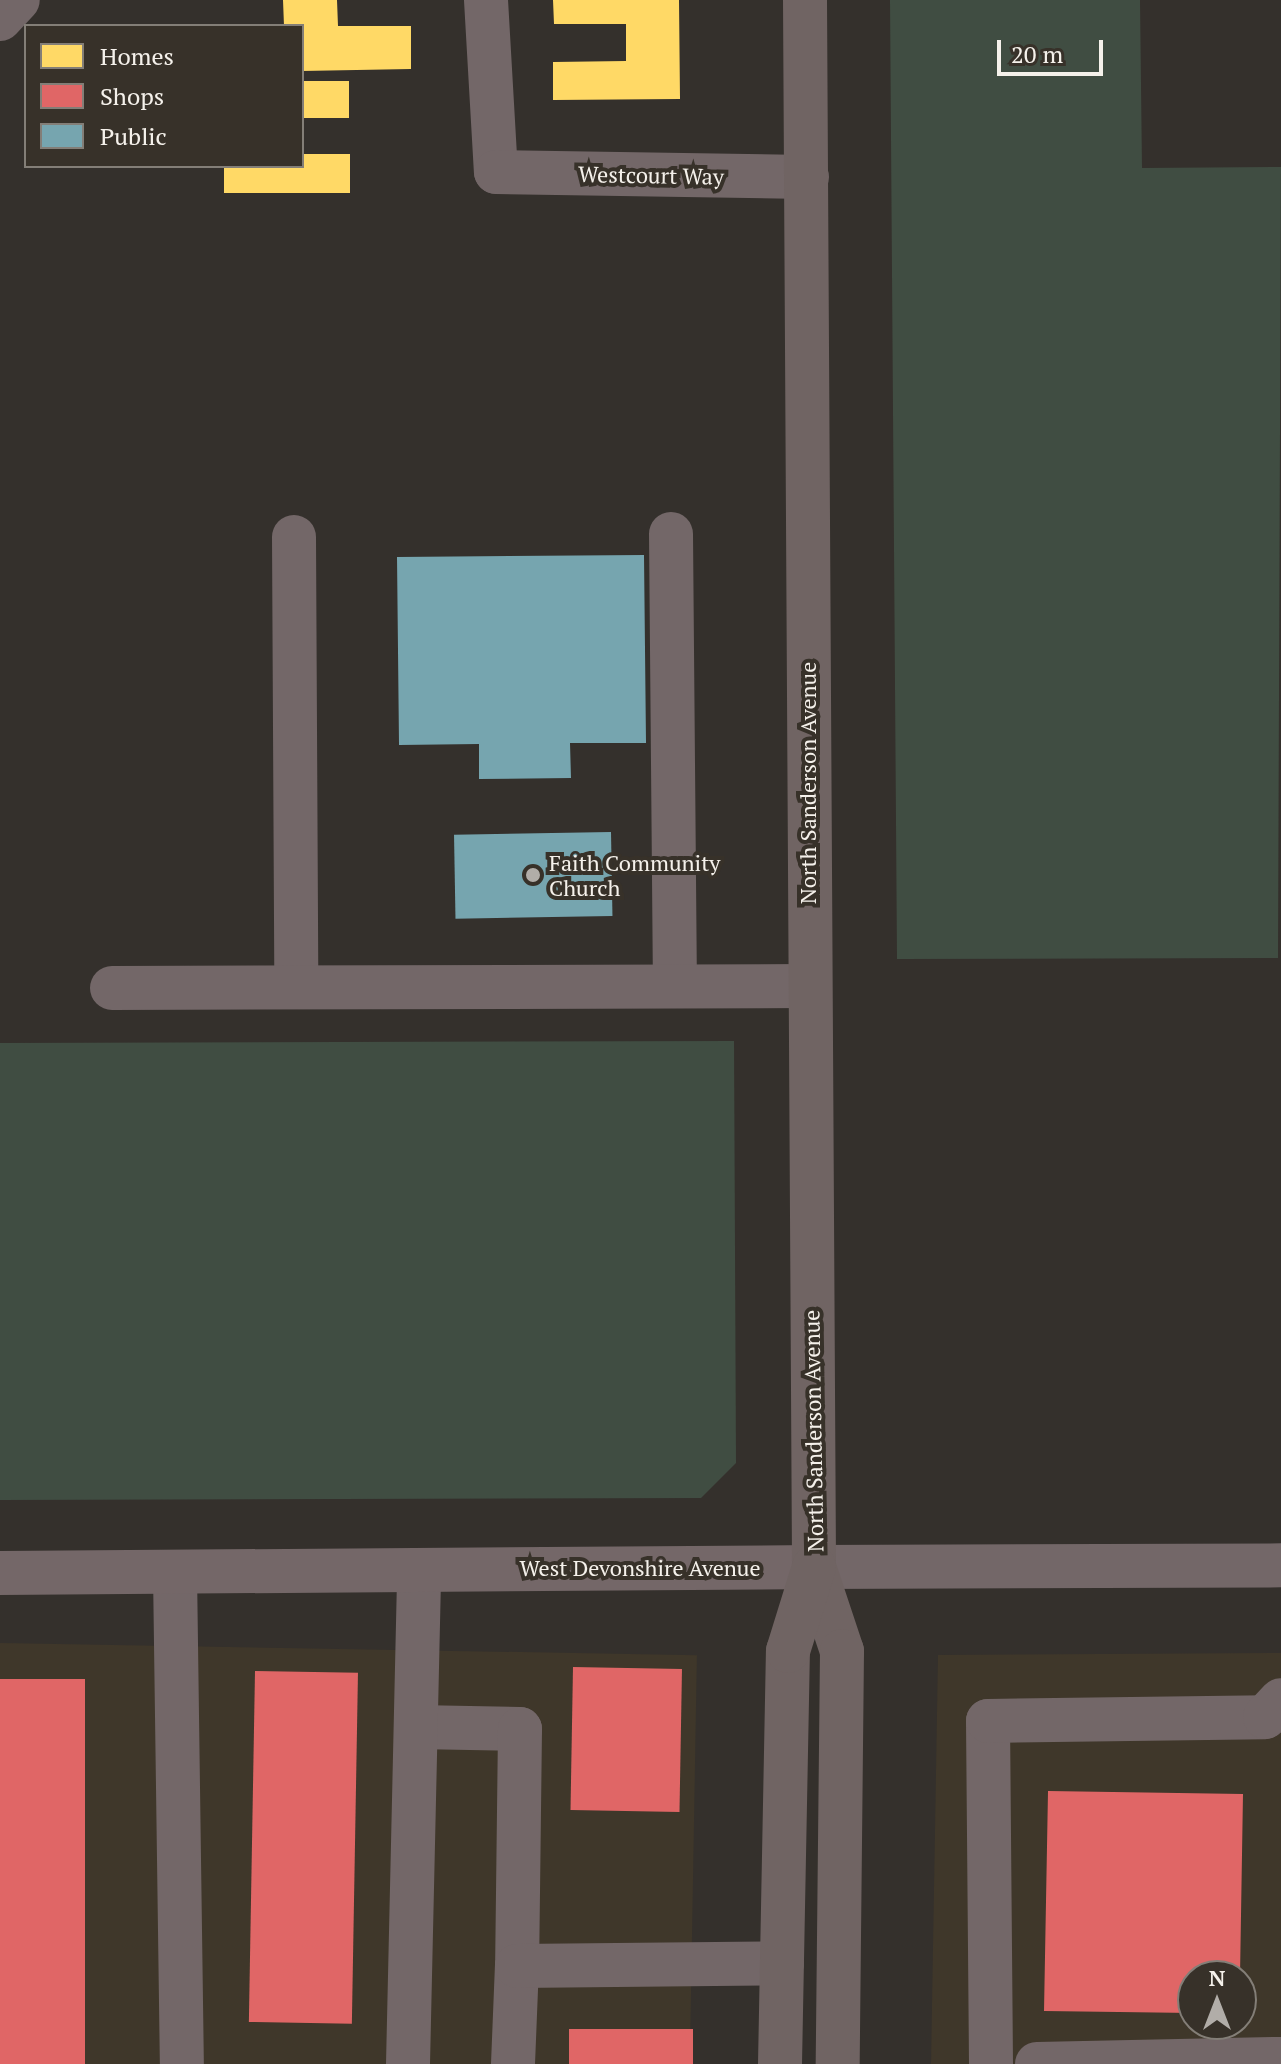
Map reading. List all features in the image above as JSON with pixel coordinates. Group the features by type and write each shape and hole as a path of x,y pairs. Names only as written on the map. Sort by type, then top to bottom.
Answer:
{"highway":[{"name":"North Sanderson Avenue","path":"805,0 807,986 814,1567 842,1651 838,2064"},
{"name":"North Sanderson Avenue","path":"780,2064 788,1651 814,1567"}],"main road":[{"name":"West Devonshire Avenue","path":"0,1573 814,1567"}],"street":[{"name":"Westcourt Way","path":"486,0 496,172 807,177"},
{"path":"671,534 675,984"},
{"path":"294,537 296,987"},
{"path":"112,988 807,986"},
{"name":"West Devonshire Avenue","path":"814,1567 1281,1565"},
{"path":"408,2064 419,1570"},
{"path":"175,1572 182,2064"},
{"path":"991,2064 988,1721 1265,1717 1281,1700"},
{"path":"416,1727 520,1729 513,2064"},
{"path":"517,1966 782,1963"},
{"path":"1037,2064 1281,2059"}],"shaded area":[{"path":"0,1643 697,1655 690,2064 0,2064"},
{"path":"1281,1653 1281,2064 931,2064 938,1655"}],"green space":[{"path":"890,0 1140,0 1142,168 1281,167 1278,958 897,959"},
{"path":"734,1041 736,1463 701,1498 0,1500 0,1043"}],"building: Homes":[{"path":"283,0 337,0 338,26 411,26 411,69 304,71 304,24 284,24"},
{"path":"553,0 679,0 680,99 553,100 553,62 626,61 626,24 554,24"},
{"path":"304,81 349,81 349,118 304,118"},
{"path":"304,154 350,154 350,193 224,193 224,168 304,168"}],"building: Shops":[{"path":"573,1667 682,1669 679,1812 571,1810"},
{"path":"255,1671 358,1673 352,2024 249,2022"},
{"path":"0,1679 85,1679 85,2064 0,2064"},
{"path":"1048,1791 1243,1794 1240,1960 1177,1960 1177,2013 1044,2011"},
{"path":"569,2029 693,2029 693,2064 569,2064"}],"building: Public":[{"path":"644,555 646,743 570,743 571,778 479,779 479,744 399,745 397,557"},
{"name":"Faith Community Church","path":"611,832 612,916 455,919 454,835"}],"place":[{"name":"Faith Community Church","path":"533,875"}]}
